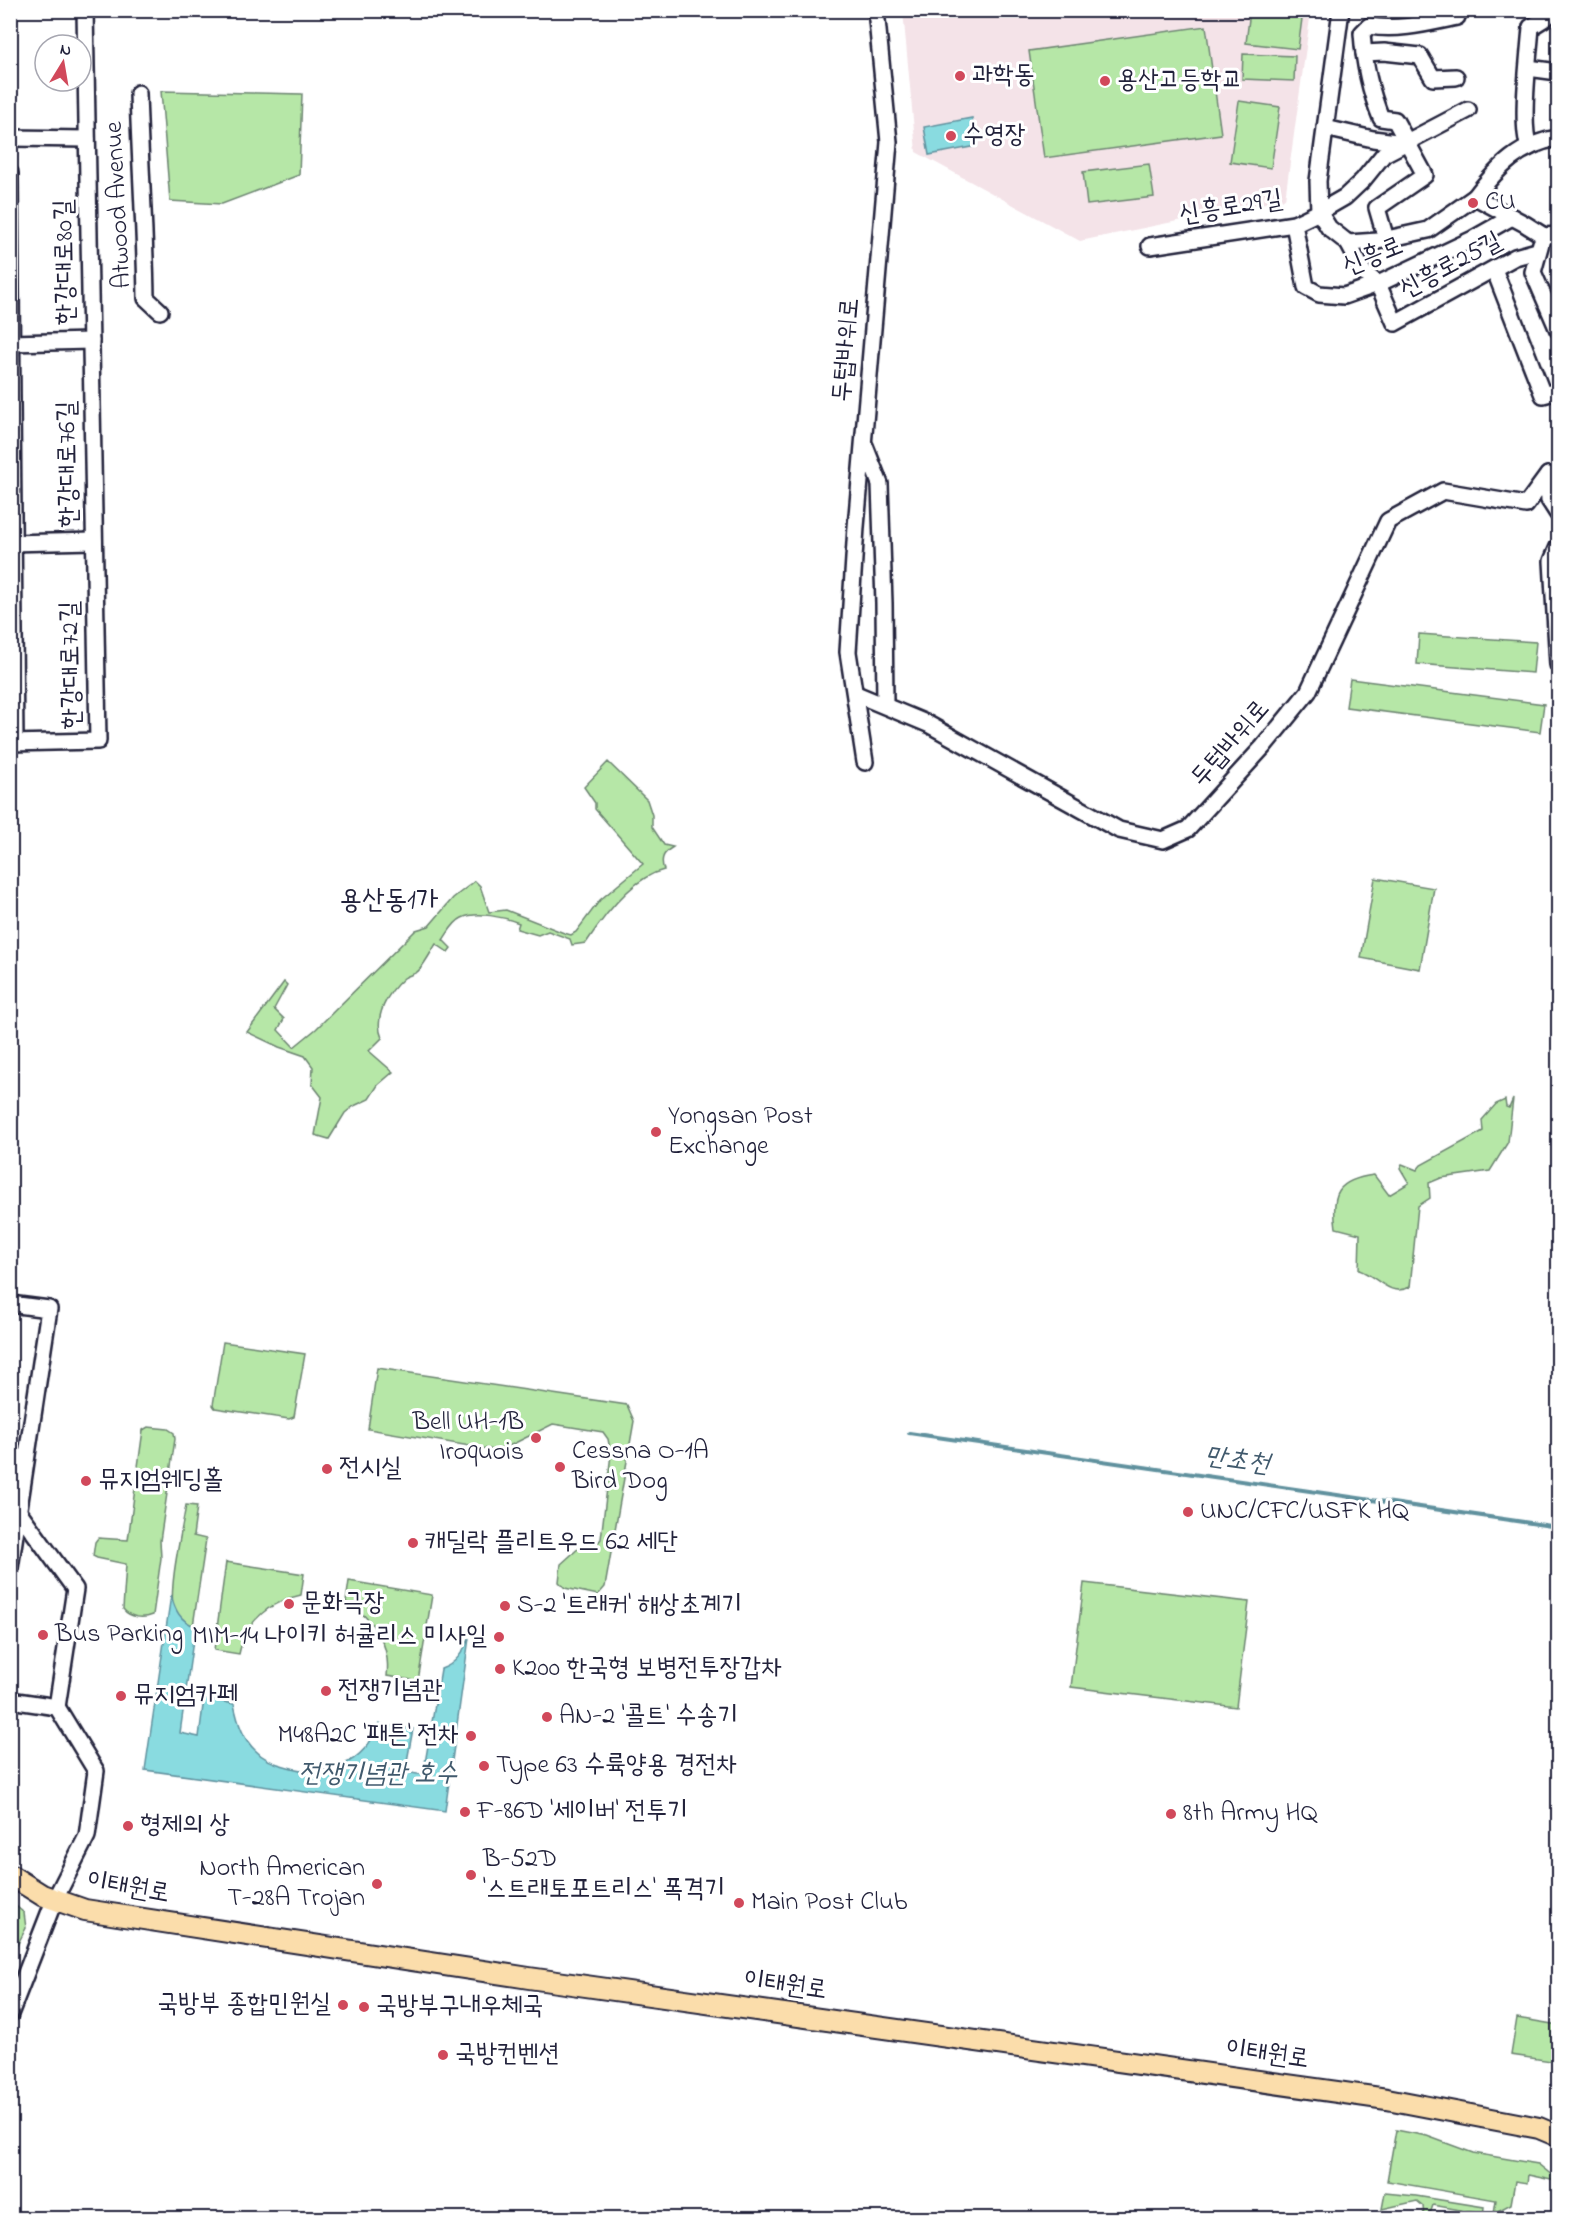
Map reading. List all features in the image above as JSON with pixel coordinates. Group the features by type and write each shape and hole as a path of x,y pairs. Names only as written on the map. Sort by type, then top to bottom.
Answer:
{"main road":[{"name":"이태원로","path":"10,1875 28,1888 54,1901 85,1910 529,1978 1387,2099 1539,2128 1558,2136"},
{"path":"1539,2128 1558,2129"}],"street":[{"name":"한강대로80길","path":"11,343 91,341 85,10"},
{"name":"두텁바위로","path":"865,762 848,652 863,441 889,142 876,10"},
{"path":"1319,212 1318,181 1341,10"},
{"path":"1529,147 1526,141 1526,122 1531,27 1550,16"},
{"path":"1406,144 1395,120 1381,118 1375,103 1362,33 1369,26 1380,28 1415,26 1457,17"},
{"path":"1337,36 1384,52 1420,56 1433,78 1456,77"},
{"path":"1528,68 1558,72"},
{"name":"Atwood Avenue","path":"138,93 140,170 145,220 146,298 160,311"},
{"name":"신흥로29길","path":"1150,246 1294,224 1345,197 1384,154 1468,110"},
{"path":"1325,128 1373,140 1406,144"},
{"path":"10,138 87,139"},
{"name":"신흥로","path":"1319,212 1329,228 1348,243 1386,239 1428,230 1475,197 1492,174 1518,151 1558,138"},
{"name":"신흥로","path":"1386,239 1377,208 1425,175 1406,144"},
{"path":"10,173 12,543"},
{"path":"1475,197 1551,236"},
{"name":"신흥로","path":"1294,224 1306,287 1318,294 1344,296 1378,284 1473,239 1512,217"},
{"name":"신흥로25길","path":"1378,284 1395,323 1515,257 1537,251 1551,236"},
{"path":"1348,243 1364,273 1378,284"},
{"name":"신흥로25길","path":"1537,251 1533,272 1558,330"},
{"path":"1494,269 1543,394 1558,391"},
{"name":"한강대로76길","path":"12,543 94,541 91,341"},
{"path":"863,441 880,484 885,705"},
{"path":"1553,474 1549,500 1558,514"},
{"name":"두텁바위로","path":"856,694 928,724 1119,830 1163,840 1188,829 1263,747 1308,692 1388,521 1443,491 1526,505 1553,474"},
{"name":"한강대로72길","path":"12,543 13,743 98,741 94,541"},
{"path":"1558,546 1552,561 1558,665"},
{"path":"10,1304 49,1310 10,1568"},
{"path":"10,2014 16,1981 87,1836 96,1771 57,1707 75,1589 19,1512"},
{"path":"10,1700 57,1707"}],"shaded area":[{"name":"용산고등학교","path":"903,11 1311,11 1285,199 1080,241 916,152"}],"green space":[{"path":"1250,11 1303,11 1298,49 1246,43"},
{"path":"1206,26 1221,134 1044,158 1029,51"},
{"path":"1243,54 1295,56 1294,81 1242,79"},
{"path":"161,91 302,94 299,175 222,204 170,201"},
{"path":"1239,101 1280,107 1271,168 1230,162"},
{"path":"1149,164 1154,197 1087,205 1083,172"},
{"path":"1419,634 1536,642 1533,673 1417,664"},
{"path":"1350,679 1544,704 1540,732 1346,707"},
{"path":"608,762 647,800 652,815 652,827 664,845 673,847 663,857 664,870 641,881 619,899 586,943 572,945 570,939 548,931 538,935 517,929 519,923 498,917 475,915 459,920 443,940 451,948 448,952 436,944 419,970 398,984 384,1005 379,1022 382,1038 369,1051 393,1072 378,1085 369,1099 345,1113 329,1139 315,1135 322,1097 312,1084 313,1067 305,1056 247,1032 284,982 287,985 274,1009 284,1019 278,1030 294,1047 316,1029 416,930 429,926 453,898 475,881 480,886 489,912 506,910 564,933 571,935 576,932 600,900 643,864 595,809 595,803 584,787"},
{"path":"1375,878 1434,888 1420,969 1361,958"},
{"path":"1513,1099 1508,1142 1490,1171 1441,1178 1429,1183 1430,1198 1418,1206 1410,1287 1403,1290 1389,1288 1359,1270 1360,1234 1336,1228 1335,1206 1339,1190 1352,1180 1374,1175 1389,1195 1409,1183 1400,1168 1402,1164 1417,1170 1421,1165 1483,1131 1482,1120 1496,1104 1505,1100 1506,1107 1509,1108"},
{"path":"223,1342 305,1354 294,1417 289,1419 215,1408 213,1405"},
{"path":"377,1368 627,1405 634,1421 605,1587 598,1595 565,1588 559,1582 561,1564 580,1547 595,1546 601,1539 611,1454 608,1439 603,1432 553,1424 511,1445 494,1450 368,1429"},
{"path":"148,1427 168,1429 174,1433 175,1439 160,1541 161,1558 153,1615 141,1617 133,1616 123,1609 126,1564 93,1556 95,1542 98,1538 128,1540 143,1430"},
{"path":"186,1505 197,1506 193,1536 206,1539 193,1626 175,1612 172,1592"},
{"path":"226,1562 304,1574 301,1595 269,1608 261,1615 247,1632 239,1654 214,1650"},
{"path":"349,1581 432,1595 418,1681 387,1676 386,1653 378,1633 356,1608 346,1602"},
{"path":"1084,1583 1249,1602 1236,1707 1071,1687"},
{"path":"11,1902 24,1913 26,1928 11,1957"},
{"path":"1517,2018 1558,2025 1558,2062 1511,2055"},
{"path":"1396,2130 1427,2136 1473,2153 1538,2164 1558,2180 1558,2191 1554,2189 1556,2181 1528,2175 1527,2183 1515,2181 1511,2204 1494,2213 1496,2200 1387,2181"},
{"path":"1385,2193 1484,2207 1483,2218 1482,2214 1433,2205 1424,2218 1423,2206 1417,2201 1382,2209"}],"water":[{"name":"수영장","path":"972,118 977,146 929,155 924,127"},
{"name":"전쟁기념관 호수","path":"171,1595 179,1614 185,1621 195,1626 180,1733 199,1737 204,1698 234,1704 244,1735 258,1753 274,1763 302,1770 330,1769 354,1758 364,1749 379,1724 413,1729 405,1772 423,1775 441,1669 458,1657 469,1638 445,1811 145,1770"}],"waterway":[{"name":"만초천","path":"909,1433 1558,1527"}],"place":[{"name":"과학동","path":"960,76"},
{"name":"용산고등학교","path":"1105,81"},
{"name":"수영장","path":"951,136"},
{"name":"CU","path":"1473,203"},
{"name":"Yongsan Post Exchange","path":"656,1132"},
{"name":"Bell UH-1B Iroquois","path":"536,1438"},
{"name":"Cessna O-1A Bird Dog","path":"560,1467"},
{"name":"전시실","path":"327,1469"},
{"name":"뮤지엄웨딩홀","path":"86,1481"},
{"name":"UNC/CFC/USFK HQ","path":"1188,1512"},
{"name":"캐딜락 플리트우드 62 세단","path":"413,1543"},
{"name":"문화극장","path":"289,1604"},
{"name":"S-2 '트래커' 해상초계기","path":"505,1606"},
{"name":"Bus Parking","path":"43,1635"},
{"name":"MIM-14 나이키 허큘리스 미사일","path":"499,1637"},
{"name":"K200 한국형 보병전투장갑차","path":"500,1669"},
{"name":"전쟁기념관","path":"326,1691"},
{"name":"뮤지엄카페","path":"121,1696"},
{"name":"AN-2 '콜트' 수송기","path":"547,1717"},
{"name":"M48A2C '패튼' 전차","path":"471,1736"},
{"name":"Type 63 수륙양용 경전차","path":"484,1766"},
{"name":"F-86D '세이버' 전투기","path":"465,1812"},
{"name":"8th Army HQ","path":"1171,1814"},
{"name":"형제의 상","path":"128,1826"},
{"name":"B-52D '스트래토포트리스' 폭격기","path":"471,1875"},
{"name":"North American T-28A Trojan","path":"377,1884"},
{"name":"Main Post Club","path":"739,1903"},
{"name":"국방부 종합민원실","path":"343,2005"},
{"name":"국방부구내우체국","path":"364,2007"},
{"name":"국방컨벤션","path":"443,2055"}],"district":[{"name":"용산동1가","path":"389,901"}]}
